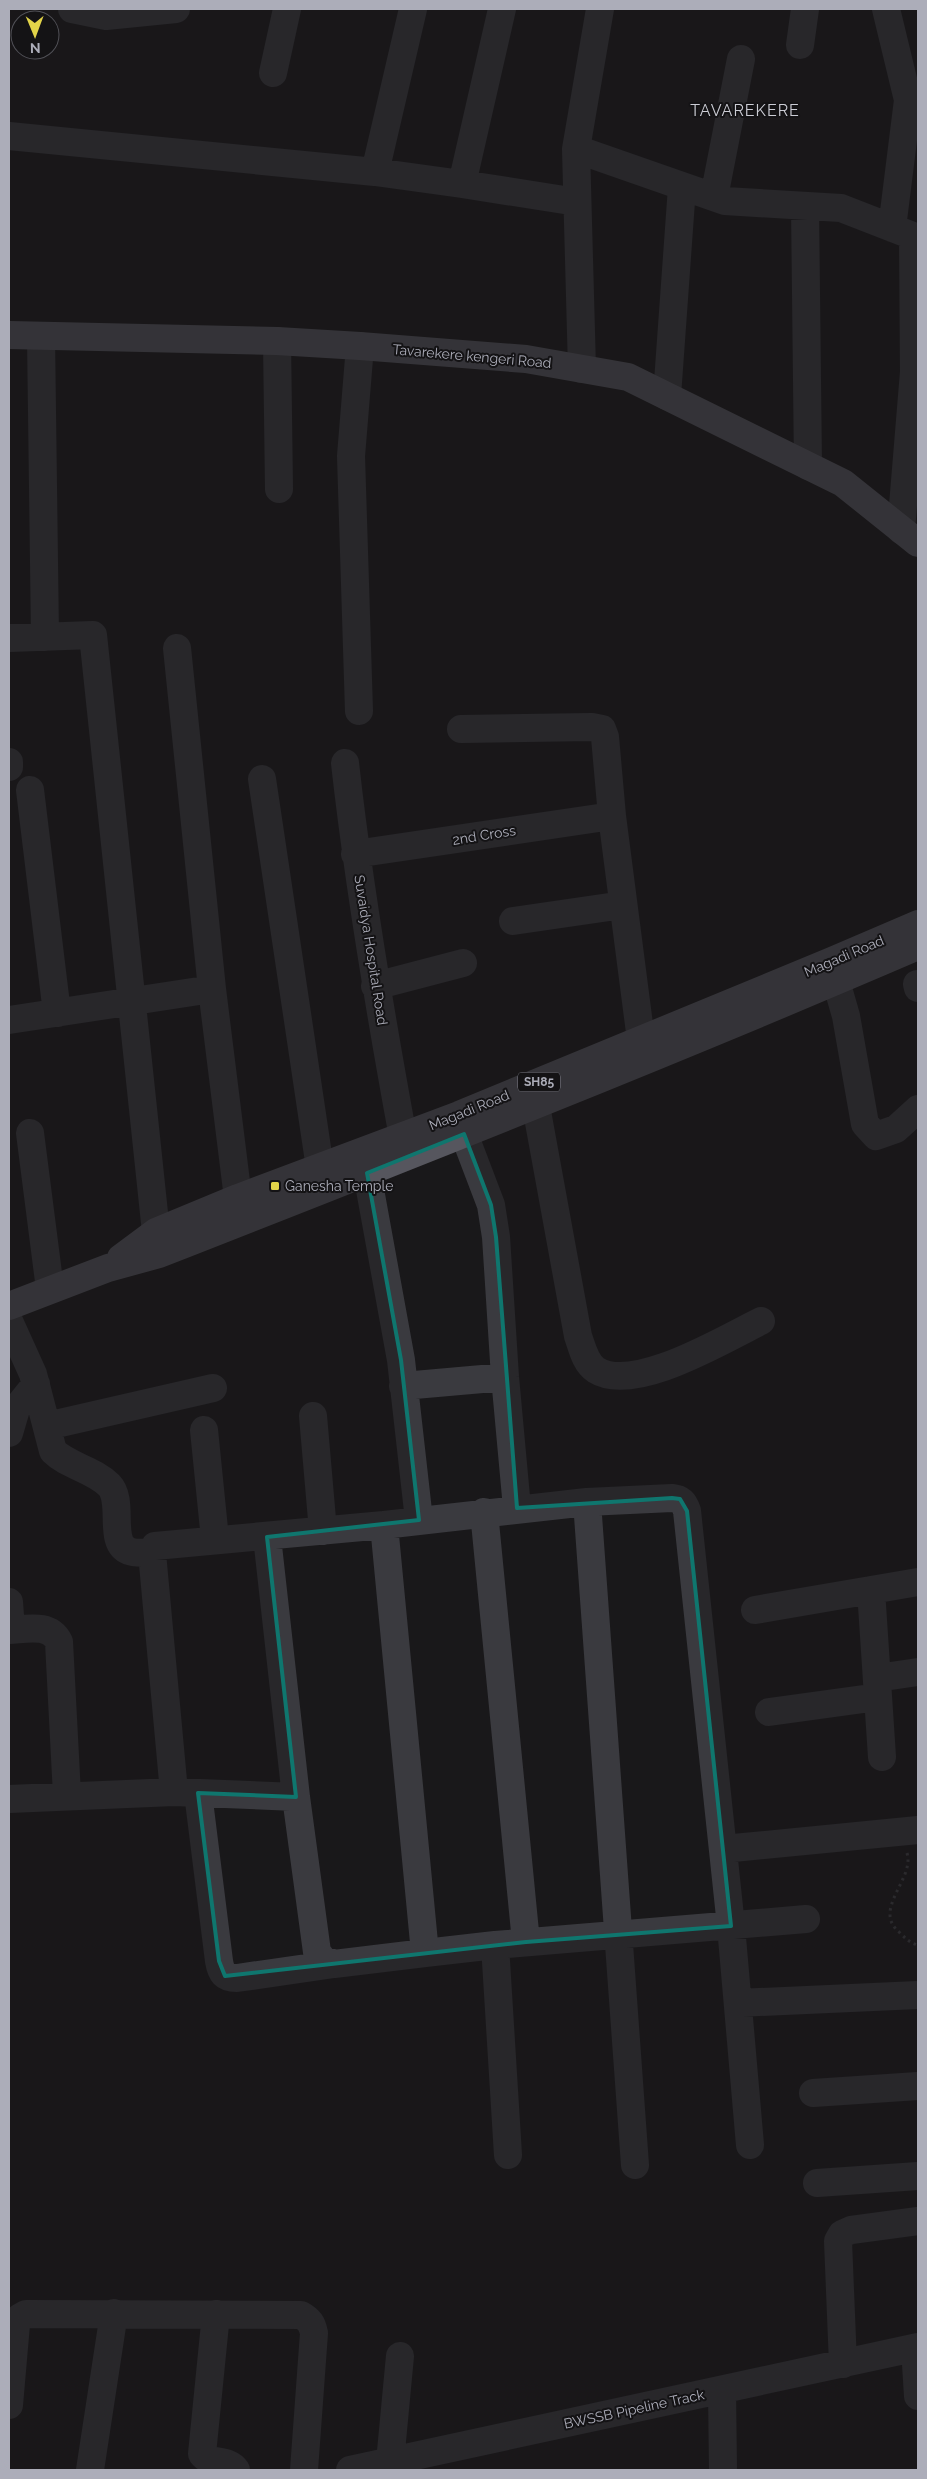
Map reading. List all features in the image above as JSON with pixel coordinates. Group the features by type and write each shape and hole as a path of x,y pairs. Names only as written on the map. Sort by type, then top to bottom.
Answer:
{"main road":[{"name":"Tavarekere kengeri Road","path":"9,335 277,341 360,346 526,359 628,377 843,483 910,537"},
{"name":"Magadi Road","path":"108,1268 156,1232 238,1198 403,1137 642,1040 918,924"},
{"name":"Magadi Road","path":"9,1306 108,1268 159,1254 536,1106 918,946"}],"street":[{"path":"72,9 106,16 176,9"},
{"path":"273,73 287,9"},
{"path":"374,172 414,9"},
{"path":"462,184 502,9"},
{"path":"582,369 576,149 600,9"},
{"path":"800,45 805,9"},
{"path":"886,9 908,100 911,129 908,234 916,372 910,537"},
{"path":"714,197 741,59"},
{"path":"9,136 374,172 577,202"},
{"path":"576,149 725,201 840,208 908,234"},
{"path":"666,396 682,187"},
{"path":"805,206 808,466"},
{"path":"41,336 45,637"},
{"path":"277,341 279,488"},
{"path":"359,711 351,456 360,346"},
{"path":"9,638 93,636 156,1232"},
{"path":"177,648 212,989 238,1198"},
{"path":"461,729 592,727 602,729 605,737 612,816 642,1040"},
{"name":"Suvaidya Hospital Road","path":"345,763 355,854 375,986 403,1137"},
{"path":"262,779 320,1168"},
{"path":"30,790 58,1013"},
{"name":"2nd Cross","path":"355,854 612,816"},
{"path":"513,921 623,905"},
{"path":"375,986 463,962"},
{"path":"836,981 846,1016 865,1124 876,1136 896,1129 918,1109"},
{"path":"9,1020 212,989"},
{"path":"536,1106 578,1336 584,1355 595,1370 616,1376 639,1375 668,1366 761,1322"},
{"path":"30,1133 50,1289"},
{"path":"464,1134 491,1205 496,1237 505,1377 517,1508"},
{"path":"367,1172 403,1386 419,1520"},
{"path":"9,1321 36,1384 53,1451 59,1458 98,1476 111,1486 116,1496 119,1542 124,1548 133,1552 152,1552"},
{"path":"403,1386 505,1377"},
{"path":"9,1433 16,1409 36,1384"},
{"path":"47,1426 213,1388"},
{"path":"313,1416 323,1531"},
{"path":"204,1430 214,1539"},
{"path":"750,2145 731,1926 723,1849 685,1504 680,1499 586,1502 517,1508 384,1525 267,1537 158,1544 153,1548 152,1552 186,1793 219,1961 222,1973 226,1976 237,1978 334,1964 495,1945 731,1926 806,1919"},
{"path":"586,1502 635,2165"},
{"path":"484,1512 526,1942"},
{"path":"384,1525 425,1953"},
{"path":"267,1537 314,1939 323,1960 334,1964"},
{"path":"755,1610 918,1582"},
{"path":"871,1590 882,1757"},
{"path":"9,1602 10,1630 47,1629 56,1636 59,1642 66,1795"},
{"path":"769,1712 877,1687 918,1672"},
{"path":"9,1798 186,1793 296,1797"},
{"path":"723,1849 906,1832"},
{"path":"495,1945 508,2155"},
{"path":"738,2003 918,1995"},
{"path":"813,2093 918,2086"},
{"path":"817,2183 918,2176"},
{"path":"843,2364 838,2240 842,2234 851,2230 918,2221"},
{"path":"9,2405 14,2331 19,2318 26,2314 36,2312 301,2315 312,2324 314,2334 304,2470"},
{"path":"90,2470 114,2313"},
{"path":"216,2314 202,2450 204,2457 230,2464 236,2470"},
{"path":"917,2348 918,2396"},
{"name":"BWSSB Pipeline Track","path":"350,2470 917,2348"},
{"path":"390,2462 400,2356"},
{"path":"722,2390 723,2470"}],"path":[{"path":"906,1832 905,1847 909,1868 891,1906 891,1920 894,1928 912,1943 918,1945"}],"highlighted area":[{"path":"464,1134 491,1205 496,1237 517,1508 672,1498 680,1499 687,1511 731,1926 526,1942 225,1976 219,1961 198,1793 296,1797 267,1537 419,1520 401,1360 367,1173"}],"place":[{"name":"Ganesha Temple","path":"275,1186"}],"district":[{"name":"TAVAREKERE","path":"745,110"}]}
